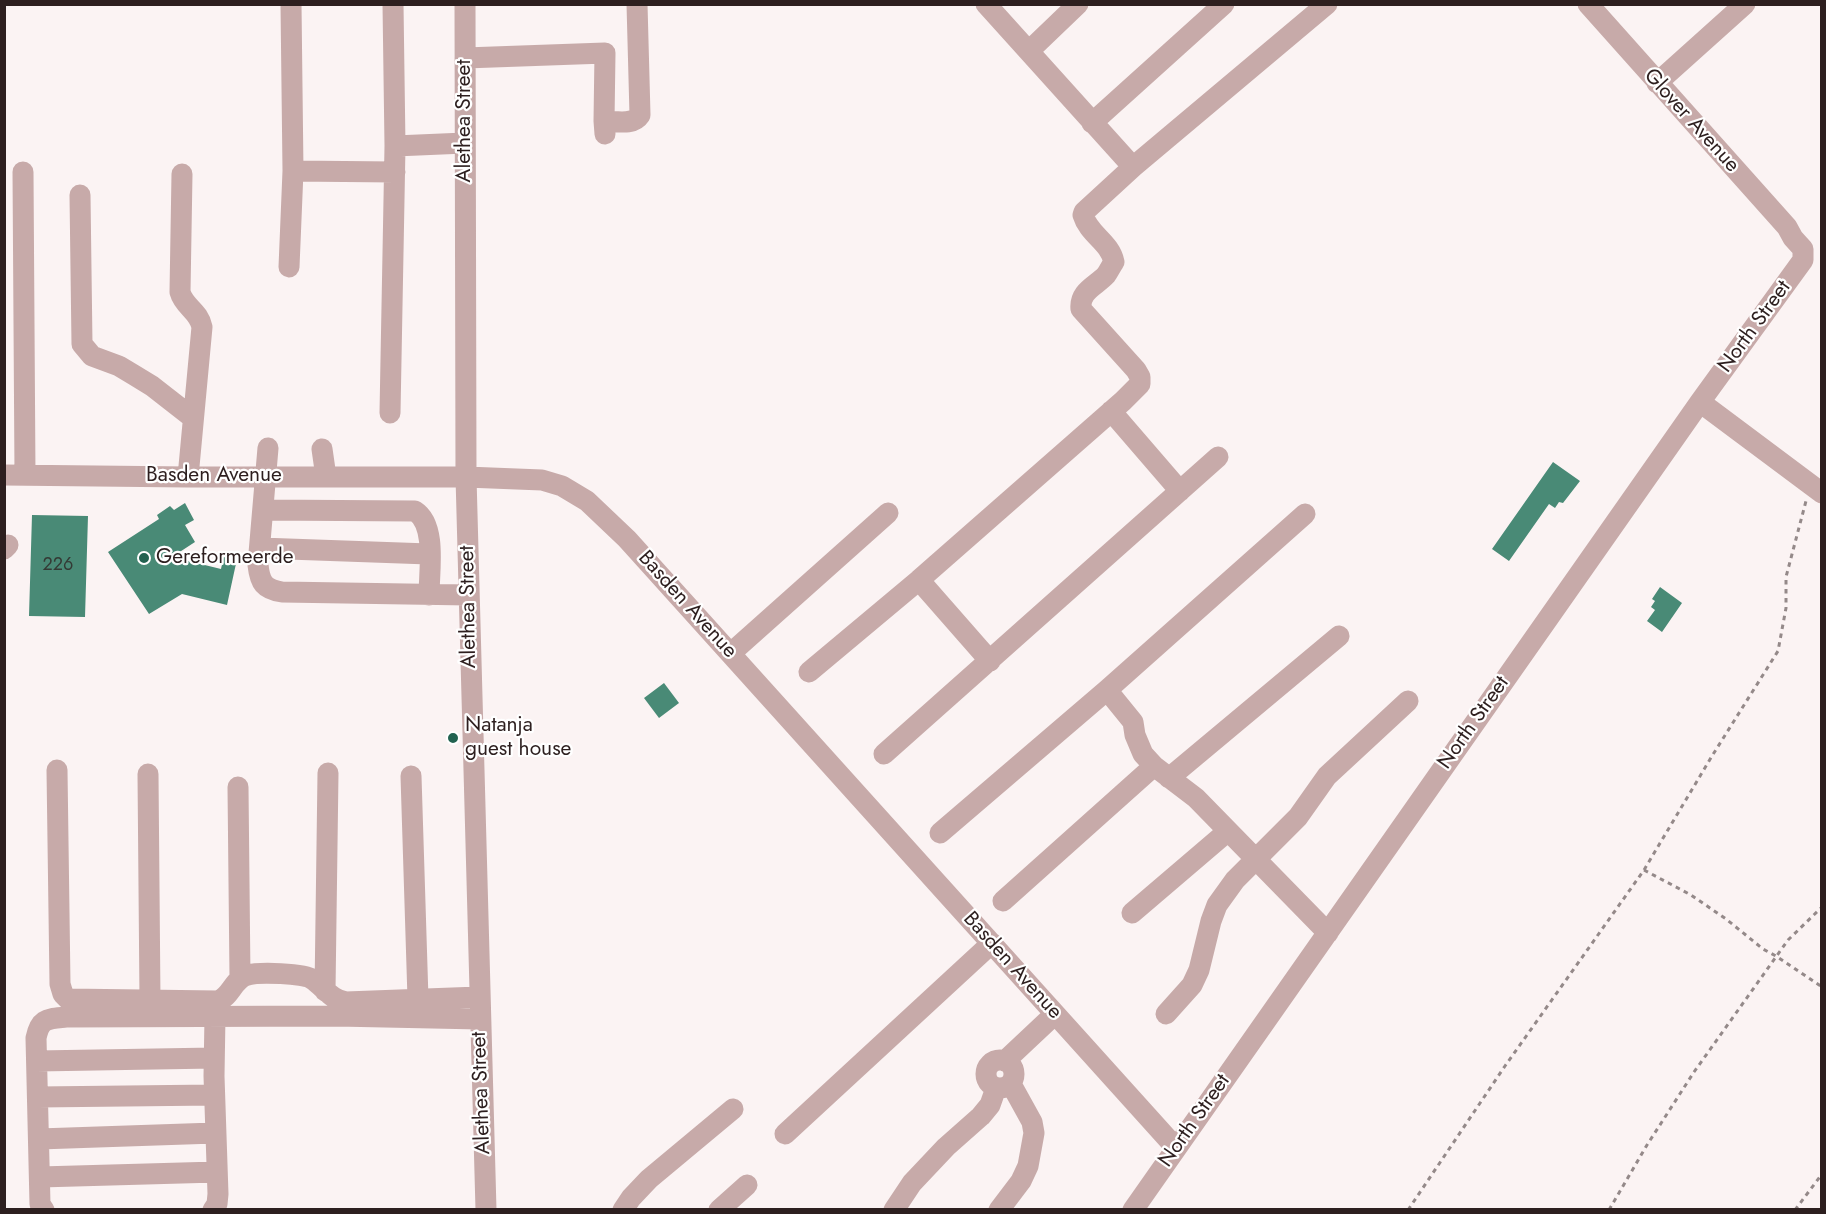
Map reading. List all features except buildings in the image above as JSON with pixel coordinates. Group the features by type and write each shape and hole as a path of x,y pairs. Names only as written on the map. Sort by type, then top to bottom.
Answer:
{"street":[{"path":"290,267 293,171 291,4"},
{"path":"390,413 395,172 393,4"},
{"name":"Alethea Street","path":"465,4 466,477 486,1209"},
{"path":"605,53 604,128 633,122 640,115 637,4"},
{"path":"1029,51 1077,4"},
{"path":"1092,123 1224,4"},
{"path":"809,672 919,580 1140,384 1140,377 1136,370 1081,309 1080,301 1084,294 1107,274 1114,262 1112,253 1088,228 1083,215 1086,208 1327,4"},
{"name":"Glover Avenue","path":"1588,4 1787,227 1793,238"},
{"path":"1657,83 1745,4"},
{"path":"990,6 1133,167"},
{"path":"465,58 638,51"},
{"path":"395,146 465,143"},
{"path":"293,171 395,172"},
{"path":"15,475 22,172"},
{"path":"182,174 180,292 182,300 197,313 202,327 188,477"},
{"path":"80,195 82,344 92,356 119,366 143,380 193,418"},
{"name":"North Street","path":"1132,1209 1700,402 1803,260 1803,249 1793,238"},
{"path":"1700,402 1816,489"},
{"path":"1111,411 1180,491"},
{"path":"268,448 258,565 262,583 273,591 469,595"},
{"path":"322,449 326,477"},
{"path":"884,754 1218,457"},
{"name":"Basden Avenue","path":"15,475 466,477 542,480 562,486 587,501 627,539 1176,1148"},
{"path":"263,510 415,511 424,519 427,527 429,595"},
{"path":"730,653 888,513"},
{"path":"940,833 1107,690 1305,514"},
{"path":"260,548 429,554"},
{"path":"919,580 990,661"},
{"path":"1003,901 1162,772 1339,636"},
{"path":"1107,690 1133,722 1135,735 1143,754 1196,798 1328,933"},
{"path":"1166,1014 1192,985 1199,970 1217,905 1235,880 1298,817 1328,776 1408,701"},
{"path":"57,770 60,987 68,999 221,1000 240,978 250,974 303,975 312,979 339,1001 346,1002 479,997"},
{"path":"325,991 328,773"},
{"path":"148,774 150,1000"},
{"path":"411,776 418,999"},
{"path":"238,787 240,978"},
{"path":"1132,913 1228,831"},
{"path":"785,1134 992,943"},
{"path":"44,1209 40,1204 36,1038 38,1026 42,1021 51,1018 215,1016 480,1019"},
{"path":"213,1209 217,1204 214,1095 215,1016"},
{"path":"894,1209 925,1168 990,1106 1006,1076 1059,1018"},
{"path":"37,1061 214,1058"},
{"path":"999,1209 1021,1181 1028,1166 1034,1133 1032,1122 1006,1076"},
{"path":"38,1098 214,1095"},
{"path":"623,1209 650,1179 733,1109"},
{"path":"39,1139 215,1133"},
{"path":"40,1177 217,1172"},
{"path":"719,1209 747,1185"}],"path":[{"path":"1408,1209 1505,1066 1644,870 1778,651 1785,608 1786,577 1816,489"},
{"path":"1644,870 1691,895 1726,919 1763,949 1821,987"},
{"path":"1609,1209 1694,1072 1788,940 1821,907"},
{"path":"1795,1209 1821,1174"}],"place":[{"name":"Gereformeerde","path":"144,558"},
{"name":"Natanja guest house","path":"453,738"}]}
